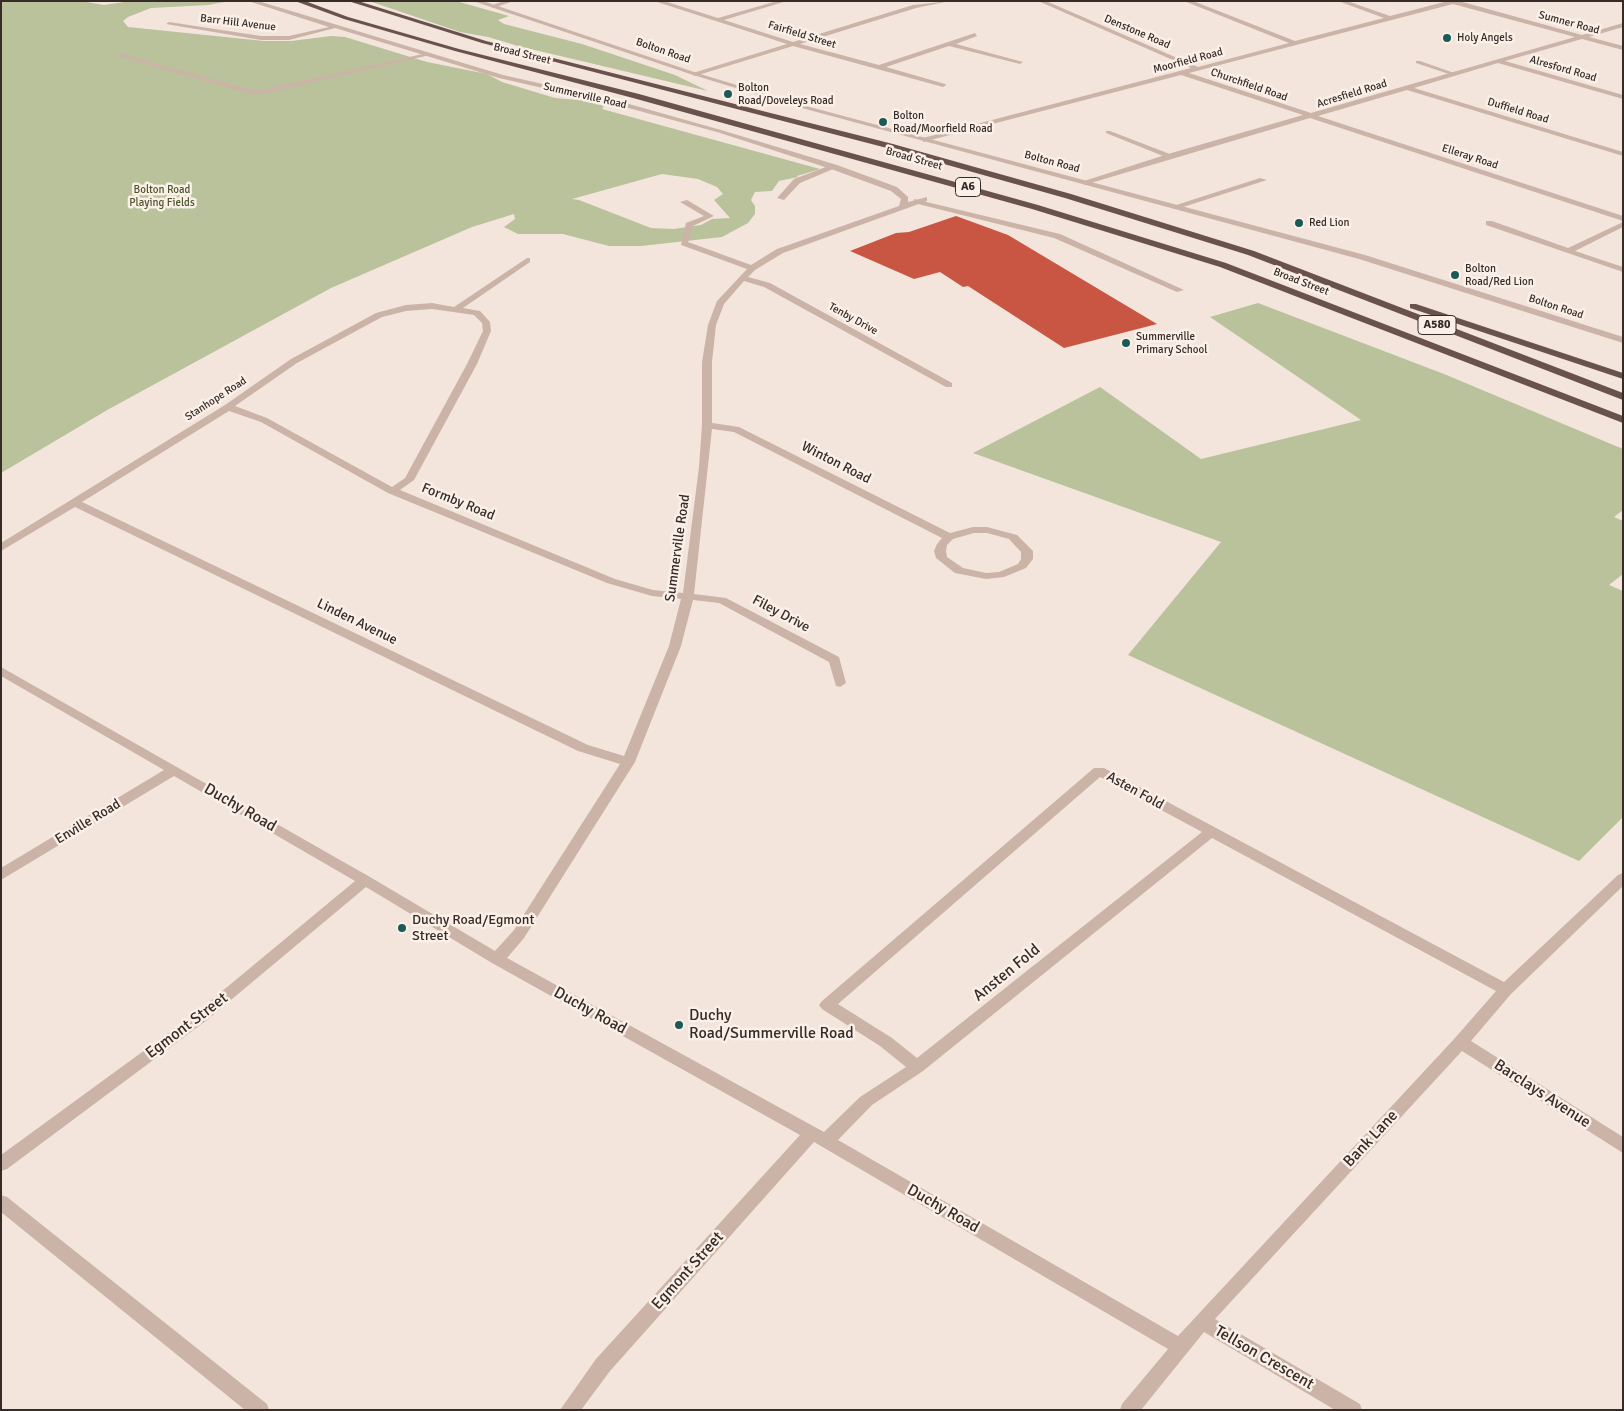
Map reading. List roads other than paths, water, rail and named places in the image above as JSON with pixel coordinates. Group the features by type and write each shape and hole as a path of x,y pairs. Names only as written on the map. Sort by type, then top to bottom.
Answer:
{"highway":[{"name":"Broad Street","path":"298,1 346,18 457,50 636,96 1026,204 1222,265 1623,420"},
{"name":"Broad Street","path":"350,1 484,42 956,164 1068,196 1251,253 1623,397"},
{"name":"A6","path":"1251,253 1623,376"}],"street":[{"name":"Summerville Road","path":"251,1 334,28 501,77 622,104 834,167 894,189 905,199 902,207"},
{"name":"Bolton Road","path":"476,1 696,74 926,140 1362,257 1623,340"},
{"path":"493,6 512,1"},
{"name":"Fairfield Street","path":"657,1 794,44 943,85"},
{"path":"718,20 784,1"},
{"path":"696,74 915,6 947,1"},
{"name":"Denstone Road","path":"1041,1 1198,69"},
{"path":"1187,1 1294,43"},
{"path":"1341,1 1389,18"},
{"name":"Moorfield Road","path":"926,140 1454,2"},
{"name":"Sumner Road","path":"1454,2 1623,48"},
{"name":"Barr Hill Avenue","path":"169,24 261,38 289,38 334,28"},
{"name":"Acresfield Road","path":"1087,184 1171,156 1623,25"},
{"path":"878,68 975,35"},
{"path":"949,44 1020,62"},
{"path":"119,55 212,82 262,92 427,55"},
{"name":"Alresford Road","path":"1498,61 1623,97"},
{"path":"1418,62 1454,74"},
{"name":"Churchfield Road","path":"1182,73 1311,116"},
{"name":"Duffield Road","path":"1407,88 1623,154"},
{"name":"Elleray Road","path":"1311,116 1623,219"},
{"path":"1108,132 1171,156"},
{"path":"781,198 797,181 834,167"},
{"path":"1174,207 1263,180"},
{"name":"Summerville Road","path":"497,959 519,934 628,762 675,646 688,596 707,425 707,362 712,325 720,303 744,279 752,268 780,251 920,200 1056,236 1180,290"},
{"path":"684,202 710,216 689,225 684,243 752,268"},
{"path":"1489,223 1623,270"},
{"path":"1568,251 1623,224"},
{"path":"456,309 527,260"},
{"name":"Tenby Drive","path":"744,279 766,284 948,384"},
{"name":"Stanhope Road","path":"1,548 228,407 294,361 379,315 406,308 432,306 477,314 486,322 488,331 409,480 392,491"},
{"name":"Formby Road","path":"228,407 264,420 392,491 611,581 652,594 688,596"},
{"name":"Winton Road","path":"707,425 736,429 949,537"},
{"name":"Linden Avenue","path":"76,503 583,748 628,762"},
{"path":"973,530 1001,532 1022,543 1027,551 1027,559 1022,566 1013,571 986,576 972,575 959,571 942,558 940,551 942,544 949,537 973,530"},
{"name":"Filey Drive","path":"688,596 722,600 835,660 840,683"},
{"name":"Duchy Road","path":"1,671 366,880 497,959 818,1138 1181,1347"},
{"name":"Enville Road","path":"1,875 174,770"},
{"name":"Asten Fold","path":"917,1067 886,1042 827,1004 1099,770 1506,990"},
{"name":"Ansten Fold","path":"818,1138 917,1067 1211,832"},
{"name":"Bank Lane","path":"1129,1410 1202,1322 1461,1042 1506,990 1623,878"},
{"name":"Egmont Street","path":"1,1164 202,1016 366,880"},
{"name":"Barclays Avenue","path":"1461,1042 1623,1146"},
{"name":"Egmont Street","path":"569,1410 603,1365 818,1138"},
{"path":"1,1202 260,1410"},
{"name":"Tellson Crescent","path":"1202,1322 1353,1410"}],"place":[{"name":"Holy Angels","path":"1447,38"},
{"name":"Bolton Road/Doveleys Road","path":"728,94"},
{"name":"Bolton Road/Moorfield Road","path":"883,122"},
{"name":"Red Lion","path":"1299,223"},
{"name":"Bolton Road/Red Lion","path":"1455,275"},
{"name":"Summerville Primary School","path":"1126,343"},
{"name":"Duchy Road/Egmont Street","path":"402,928"},
{"name":"Duchy Road/Summerville Road","path":"679,1025"}],"park label":[{"name":"Bolton Road Playing Fields","path":"162,196"}]}
